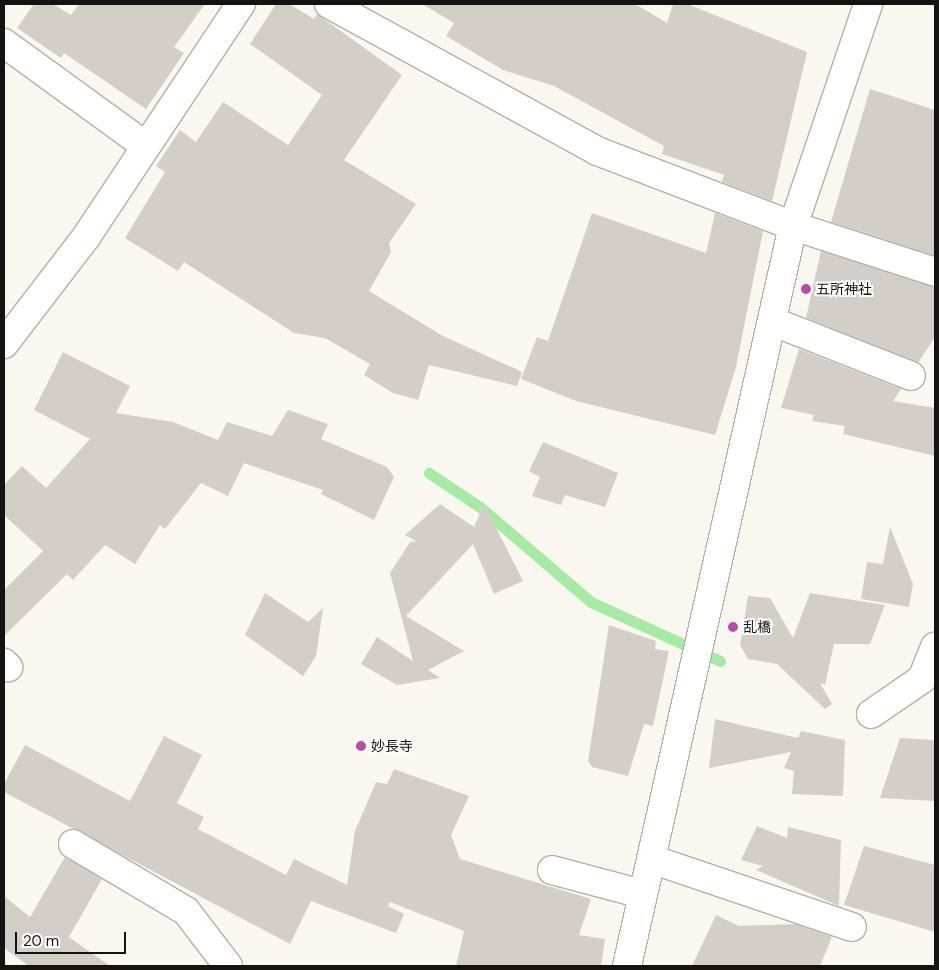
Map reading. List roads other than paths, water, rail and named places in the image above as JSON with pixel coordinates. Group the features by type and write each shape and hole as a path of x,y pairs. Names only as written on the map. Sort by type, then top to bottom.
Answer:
{"street":[{"path":"4,344 86,237 241,4"},
{"path":"329,4 597,151 793,226 935,272"},
{"path":"627,966 774,322 793,226 868,4"},
{"path":"4,43 146,146"},
{"path":"774,322 911,376"},
{"path":"871,714 922,679 935,646"},
{"path":"73,844 186,911 228,966"},
{"path":"651,858 852,927"},
{"path":"552,870 642,894"}],"waterway":[{"path":"429,473 480,507 591,602 720,661"}],"place":[{"name":"五所神社","path":"806,289"},
{"name":"乱橋","path":"733,627"},
{"name":"妙長寺","path":"361,746"}]}
